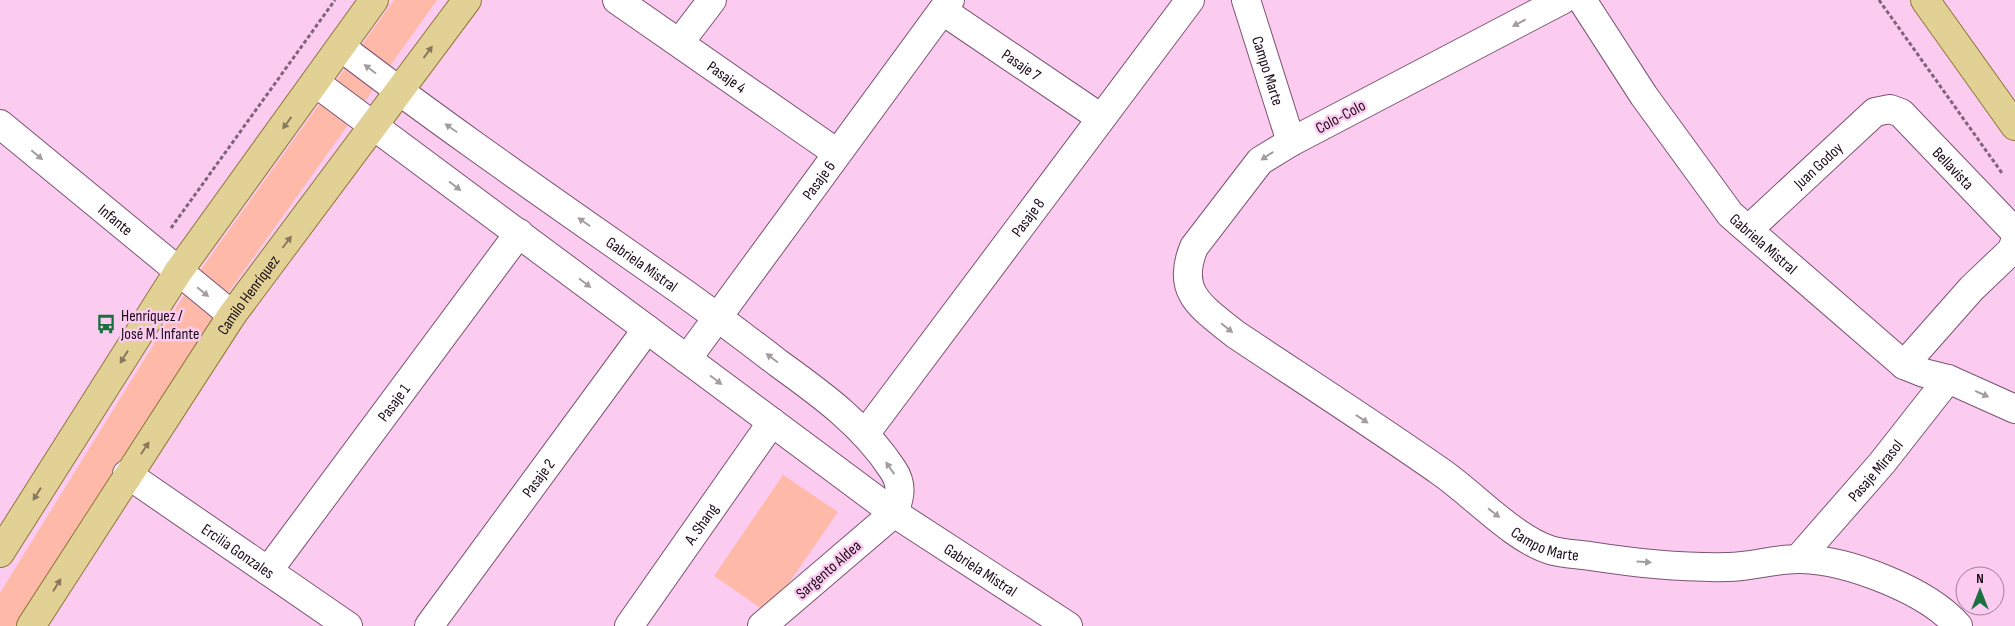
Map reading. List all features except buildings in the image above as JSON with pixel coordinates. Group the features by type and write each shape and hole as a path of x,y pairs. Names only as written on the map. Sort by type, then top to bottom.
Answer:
{"main road":[{"path":"0,553 178,272 374,0"},
{"name":"Camilo Henríquez","path":"31,626 127,474 232,315 467,0"},
{"path":"1925,0 2015,126"}],"street":[{"name":"Pasaje 4","path":"617,0 837,153"},
{"path":"680,42 712,0"},
{"name":"Pasaje 8","path":"865,434 1190,0"},
{"name":"Campo Marte","path":"1246,0 1290,142"},
{"name":"Colo-Colo","path":"1192,294 1186,278 1187,262 1194,247 1260,161 1290,142 1562,0"},
{"name":"Gabriela Mistral","path":"1582,0 1644,96 1730,214 1904,364 1924,373 1948,379 2015,409"},
{"name":"Pasaje 7","path":"947,5 1101,118"},
{"name":"Pasaje 6","path":"687,359 947,5"},
{"name":"Gabriela Mistral","path":"341,47 399,92 716,317 835,406 865,434 894,471 899,484 900,499 894,512"},
{"name":"Gabriela Mistral","path":"316,83 894,512 1068,626"},
{"name":"Juan Godoy","path":"1749,229 1875,112 1890,109"},
{"name":"Bellavista","path":"1890,109 1901,113 2015,232"},
{"name":"Infante","path":"0,124 232,315"},
{"name":"Pasaje 1","path":"268,571 519,233"},
{"path":"1904,364 1972,288 2012,250 2015,241"},
{"name":"Campo Marte","path":"1192,294 1206,310 1235,334 1443,473 1531,542 1551,550 1607,559 1698,566 1756,565 1799,558 1837,563 1873,573 1931,604 1950,616 1958,626"},
{"name":"Pasaje 2","path":"429,626 647,329"},
{"name":"Pasaje Mirasol","path":"1799,558 1882,463 1948,379"},
{"name":"A. Shang","path":"629,626 772,422"},
{"name":"Ercilia Gonzales","path":"127,474 348,626"},
{"name":"Sargento Aldea","path":"762,626 894,512"}],"path":[{"path":"1879,0 2004,176"}],"shaded area":[{"path":"394,0 437,0 223,300 25,626 0,626 0,593 194,279"},
{"path":"783,475 838,512 768,613 714,576"}],"place":[{"name":"Henríquez / José M. Infante","path":"106,324"}]}
